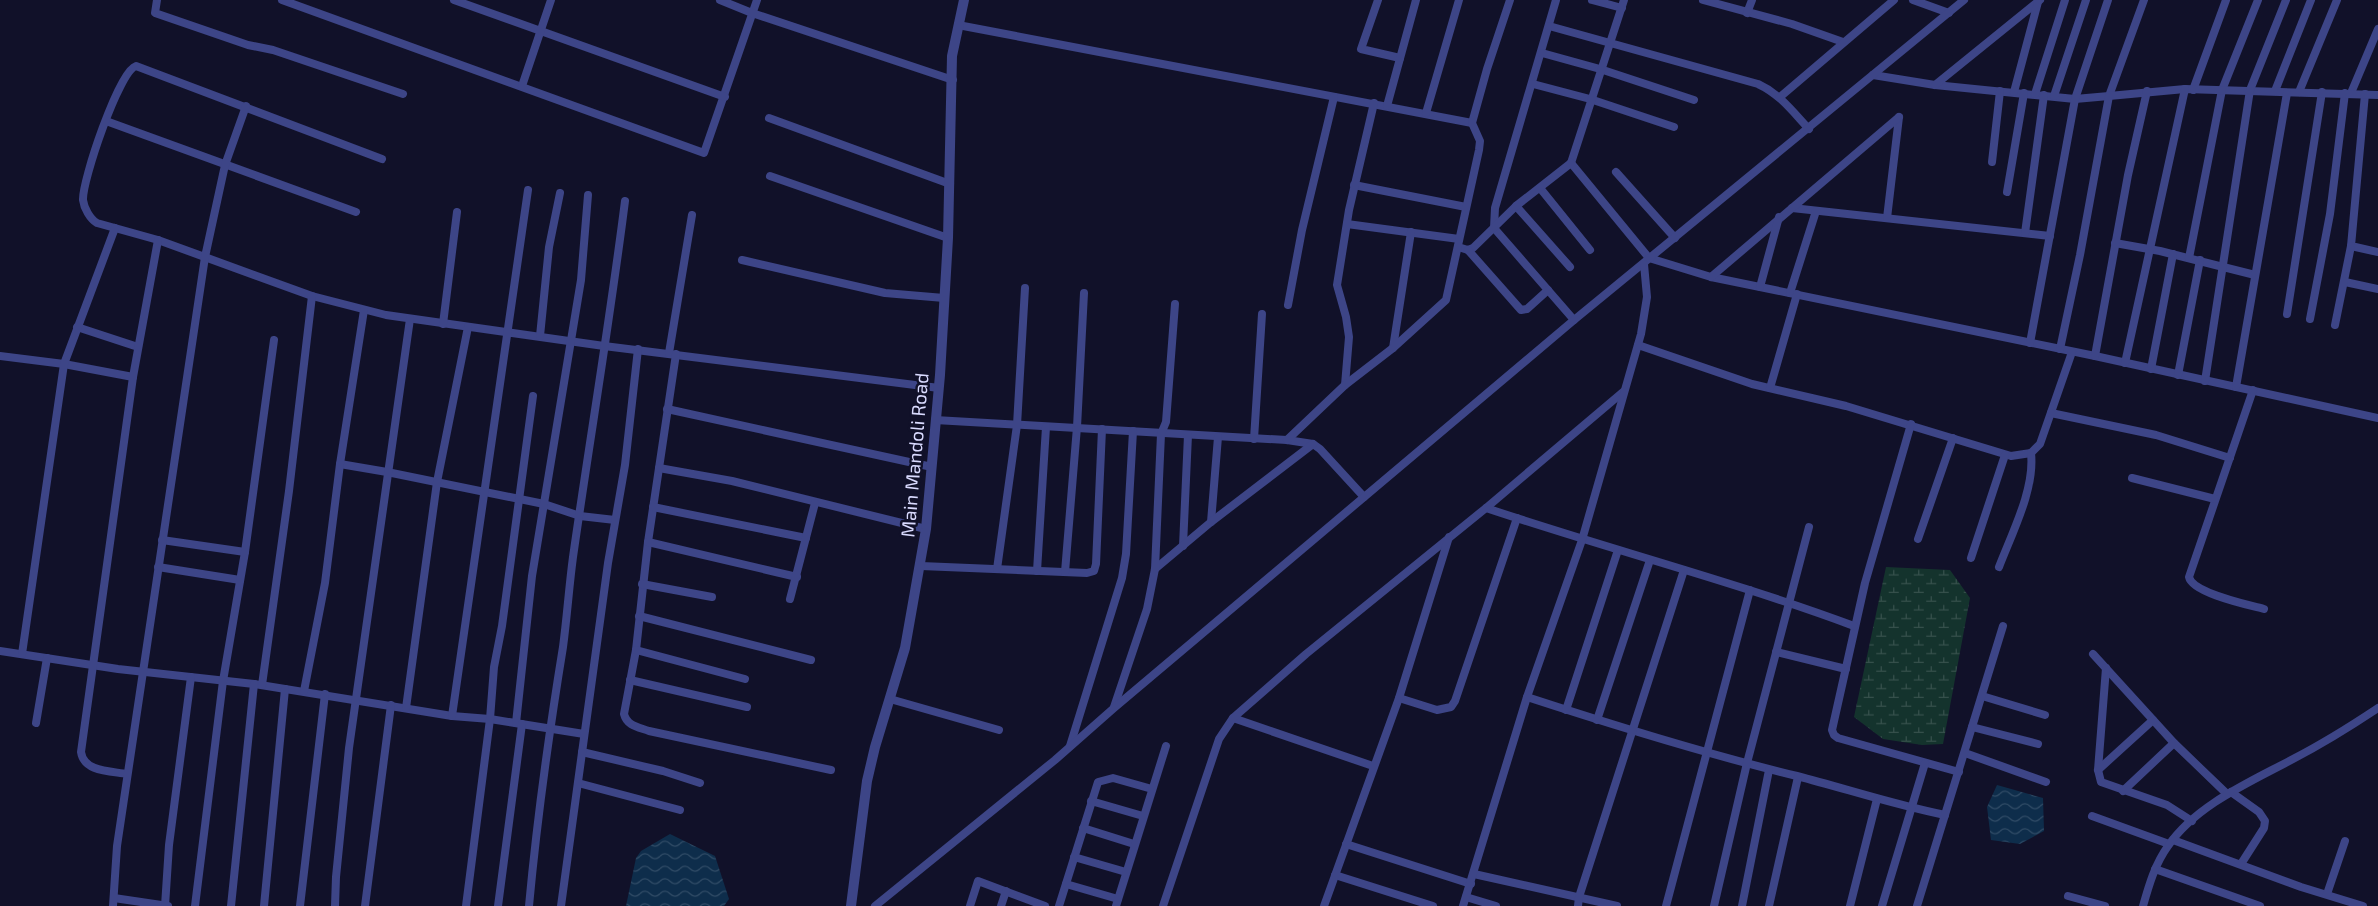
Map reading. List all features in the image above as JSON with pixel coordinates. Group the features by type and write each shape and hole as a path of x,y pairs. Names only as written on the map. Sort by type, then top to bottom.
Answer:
{"street":[{"path":"157,0 155,14 248,45 273,50 403,94"},
{"path":"282,0 704,153 725,97 757,0"},
{"path":"454,0 725,97"},
{"path":"522,86 551,0"},
{"path":"720,0 752,13 953,80"},
{"name":"Main Mandoli Road","path":"851,906 867,781 905,648 921,566 926,529 948,238 953,80 952,56 964,0"},
{"path":"1378,0 1361,49 1400,58"},
{"path":"1387,106 1416,0"},
{"path":"1426,113 1459,0"},
{"path":"1286,440 1345,385 1394,348 1446,300 1479,150 1480,141 1472,123 1486,69 1510,0"},
{"path":"1556,0 1533,84 1495,208 1494,228 1574,320"},
{"path":"1468,250 1473,248 1516,206 1571,163 1590,99 1623,4 1592,0"},
{"path":"1703,0 1792,24 1843,42"},
{"path":"1747,13 1752,0"},
{"path":"1780,97 1894,0"},
{"path":"1913,0 1949,13"},
{"path":"875,906 1069,747 1574,320 1964,0"},
{"path":"2035,94 2065,0"},
{"path":"2054,96 2086,0"},
{"path":"2030,343 2075,99 2108,0"},
{"path":"2060,349 2080,255 2109,96 2144,0"},
{"path":"2125,363 2189,89 2226,0"},
{"path":"2189,258 2222,90 2258,0"},
{"path":"2205,382 2250,90 2286,0"},
{"path":"2274,91 2311,0"},
{"path":"2299,92 2337,0"},
{"path":"1935,85 2039,1"},
{"path":"2014,92 2039,1"},
{"path":"958,25 1472,123"},
{"path":"1549,26 1758,84 1780,97 1809,129"},
{"path":"2310,319 2330,214 2348,93 2378,29"},
{"path":"1542,53 1600,69 1676,96 1694,100"},
{"path":"382,160 246,106 136,66 126,74 112,102 86,185 83,201 92,220 158,240 312,296 364,310 507,333 938,388"},
{"path":"1873,74 1935,85 2075,99 2147,91 2189,89 2378,95"},
{"path":"1533,84 1590,99 1674,127"},
{"path":"1992,162 2000,91"},
{"path":"2095,356 2115,243 2147,91"},
{"path":"2287,314 2322,92"},
{"path":"2007,192 2024,93"},
{"path":"2236,387 2287,93"},
{"path":"2335,326 2351,246 2365,94"},
{"path":"2025,233 2044,95"},
{"path":"1288,305 1302,230 1334,96"},
{"path":"1345,385 1349,337 1346,317 1337,285 1354,185 1374,104"},
{"path":"191,677 169,845 166,906 113,902 115,857 205,257 224,165 246,106"},
{"path":"1711,277 1899,117 1887,218"},
{"path":"769,118 950,184"},
{"path":"106,121 356,212"},
{"path":"1463,906 1527,697 1582,540 1622,392 1638,345 1645,317 1647,297 1646,261 1571,163"},
{"path":"1616,172 1675,238"},
{"path":"770,176 948,238"},
{"path":"1354,185 1466,206"},
{"path":"1540,188 1590,250"},
{"path":"452,716 528,190"},
{"path":"540,336 549,247 560,193"},
{"path":"498,906 519,724 532,576 581,280 588,195"},
{"path":"529,906 535,834 549,728 563,645 604,346 615,285 625,200"},
{"path":"1516,206 1570,267"},
{"path":"1792,208 2050,236"},
{"path":"1770,388 1816,211"},
{"path":"443,324 457,212"},
{"path":"692,214 642,584 636,650 624,714 625,719 635,726 831,770"},
{"path":"1760,287 1779,218"},
{"path":"1347,224 1411,232 1459,243 1468,250 1521,310 1527,309 1548,290"},
{"path":"22,654 64,364 115,228"},
{"path":"1394,348 1411,232"},
{"path":"127,774 90,767 81,757 92,665 133,377 158,240"},
{"path":"2115,243 2200,260 2255,275"},
{"path":"2351,246 2378,252"},
{"path":"2151,369 2172,254"},
{"path":"742,260 885,293 944,298"},
{"path":"2178,375 2200,260"},
{"path":"1646,261 1711,277 2095,356 2205,382 2253,390 2378,418"},
{"path":"2345,282 2378,289"},
{"path":"996,569 1017,425 1025,288"},
{"path":"1065,572 1077,427 1084,293"},
{"path":"231,906 258,684 289,491 312,296"},
{"path":"1114,708 1147,609 1155,569 1161,434 1166,422 1175,304"},
{"path":"304,691 325,582 340,464 364,310"},
{"path":"1254,439 1262,314"},
{"path":"335,906 336,877 349,748 410,318"},
{"path":"406,708 437,482 468,327"},
{"path":"77,328 138,348"},
{"path":"195,906 223,681 245,552 274,340"},
{"path":"1638,345 1711,371 1911,424 2005,456 2031,453 2040,444 2072,352"},
{"path":"562,906 584,734 615,520 625,465 638,349"},
{"path":"0,356 64,364 133,377"},
{"path":"2253,390 2192,569 2190,582 2207,592 2264,609"},
{"path":"1163,906 1219,739 1233,718 1306,654 1486,508 1622,392"},
{"path":"466,906 490,719 494,667 502,626 533,396"},
{"path":"667,409 932,466"},
{"path":"2051,413 2156,435 2230,458"},
{"path":"935,420 1286,440 1313,444 1336,464 1364,497"},
{"path":"1911,424 1854,626 1832,730 1838,738 1958,772"},
{"path":"1037,571 1046,426"},
{"path":"921,566 1087,573 1095,569 1102,429"},
{"path":"1069,747 1122,578 1126,554 1133,431"},
{"path":"1183,546 1188,435"},
{"path":"1211,522 1218,437"},
{"path":"1918,539 1953,438"},
{"path":"1155,569 1211,522 1313,444"},
{"path":"1999,567 2030,482 2033,466 2031,453"},
{"path":"1972,558 2005,456"},
{"path":"340,464 544,504 580,516 615,520"},
{"path":"659,468 732,481 926,529"},
{"path":"2132,478 2215,499"},
{"path":"790,599 815,503"},
{"path":"653,507 806,538"},
{"path":"1486,508 1582,540 1790,602 1854,626"},
{"path":"1399,698 1437,710 1451,707 1455,701 1517,518"},
{"path":"1714,906 1747,763 1810,527"},
{"path":"1324,906 1399,698 1449,537"},
{"path":"162,540 245,552"},
{"path":"648,542 797,577"},
{"path":"1566,710 1618,550"},
{"path":"1596,720 1650,560"},
{"path":"158,567 240,580"},
{"path":"1578,906 1579,897 1631,731 1684,570"},
{"path":"642,584 712,596"},
{"path":"1666,906 1750,590"},
{"path":"639,616 811,660"},
{"path":"1917,906 2003,626"},
{"path":"636,650 745,680"},
{"path":"0,651 142,672 258,684 452,716 490,719 584,734"},
{"path":"1776,652 1846,669"},
{"path":"2093,654 2174,743 2229,793 2259,812 2265,821 2264,828 2241,864"},
{"path":"36,723 47,658"},
{"path":"2106,668 2098,770 2099,778 2104,785 2167,805 2192,821"},
{"path":"630,680 746,707"},
{"path":"264,906 286,688"},
{"path":"300,906 325,694"},
{"path":"1982,696 2046,715"},
{"path":"1527,697 1631,731 1769,770 1945,815"},
{"path":"890,698 999,730"},
{"path":"365,906 391,705"},
{"path":"2143,906 2155,869 2171,842 2192,821 2229,793 2294,759 2378,708"},
{"path":"1233,718 1373,766"},
{"path":"2098,770 2153,720"},
{"path":"1972,727 2038,744"},
{"path":"2123,791 2174,743"},
{"path":"1066,884 1117,903 1166,746"},
{"path":"582,752 663,771 700,783"},
{"path":"1964,753 2046,782"},
{"path":"1882,906 1925,763"},
{"path":"1742,906 1769,770"},
{"path":"1769,906 1798,776"},
{"path":"1059,906 1098,782 1108,778 1152,790"},
{"path":"578,783 680,810"},
{"path":"1850,906 1877,799"},
{"path":"1091,801 1143,816"},
{"path":"2092,816 2363,906"},
{"path":"1083,828 1134,844"},
{"path":"2327,894 2345,841"},
{"path":"1346,844 1470,884"},
{"path":"1074,857 1126,872"},
{"path":"2155,869 2243,903 2260,906"},
{"path":"1474,874 1617,906"},
{"path":"1335,875 1433,906"},
{"path":"970,906 978,881 1006,891 1030,903 1045,906"},
{"path":"1001,906 1006,891"},
{"path":"2068,896 2105,906"},
{"path":"1466,897 1496,906"}],"green space":[{"path":"1886,567 1950,570 1970,598 1943,744 1922,745 1883,739 1854,717"}],"water":[{"path":"1997,785 2043,798 2044,831 2020,844 1991,840 1987,807"},
{"path":"670,834 715,856 729,899 724,906 626,906 636,858 641,851"}]}
